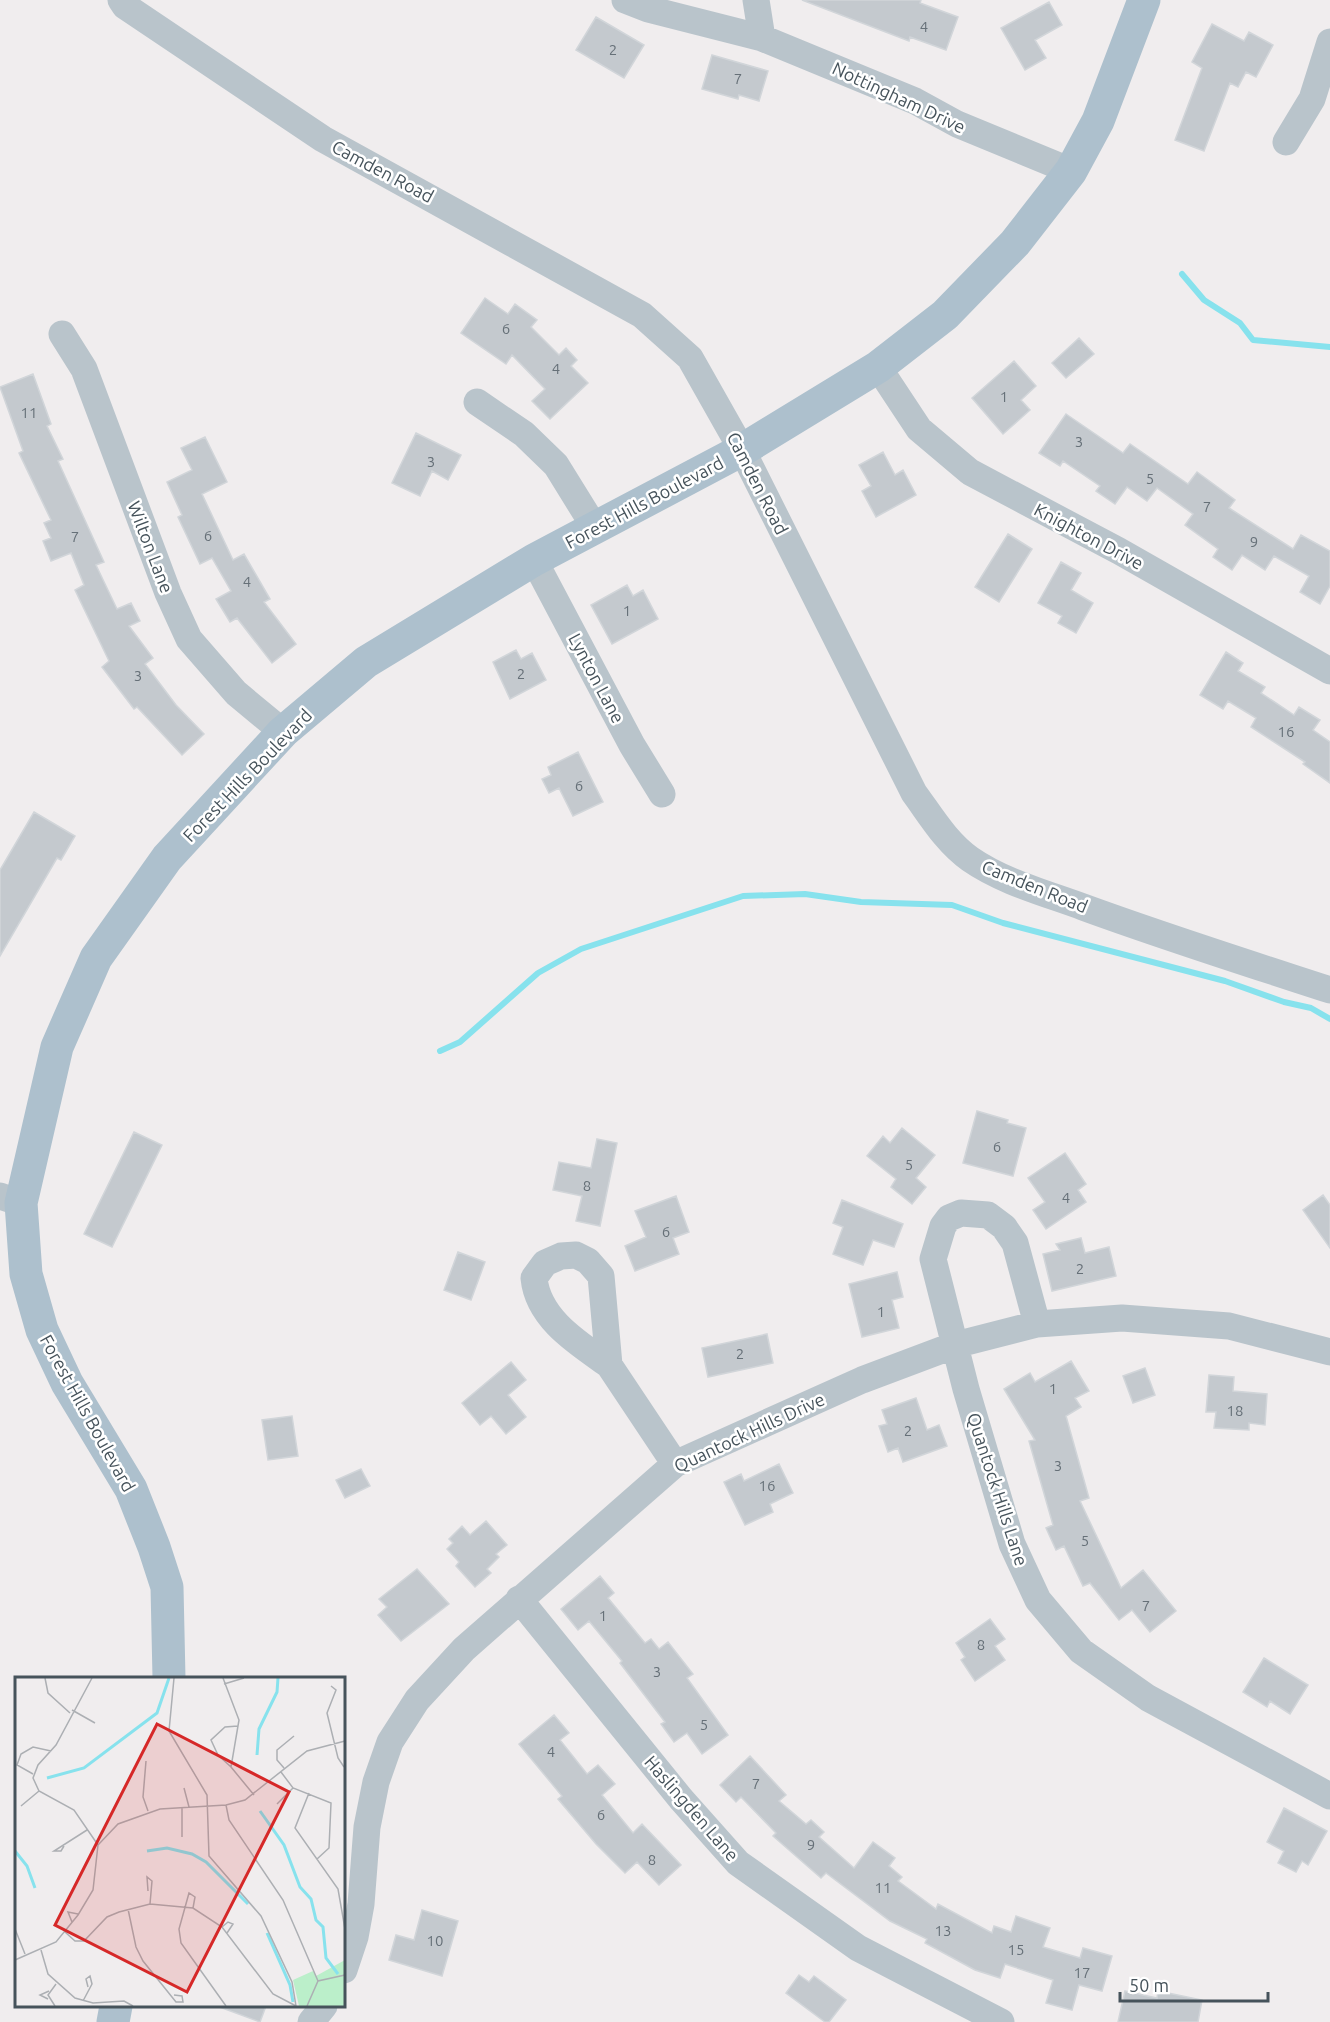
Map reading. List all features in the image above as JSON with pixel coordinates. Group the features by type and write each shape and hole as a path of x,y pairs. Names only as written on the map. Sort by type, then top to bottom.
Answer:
{"main road":[{"name":"Forest Hills Boulevard","path":"169,1677 167,1587 131,1489 67,1383 42,1330 26,1274 10,1199 57,1047 96,958 167,858 283,732 366,662 534,560 742,450 878,367 945,315 1015,243 1071,171 1098,121 1144,0"},
{"path":"113,2022 116,2007"}],"street":[{"name":"Camden Road","path":"122,0 125,6 323,139 642,315 690,358 742,450 914,793 949,840 969,858 996,874 1175,940 1330,990"},
{"name":"Nottingham Drive","path":"625,0 648,9 762,38 915,101 957,124 1071,171"},
{"path":"756,0 762,38"},
{"path":"1286,142 1312,99 1330,42"},
{"name":"Wilton Lane","path":"62,334 84,369 168,593 189,639 236,693 283,732"},
{"name":"Knighton Drive","path":"878,367 919,429 970,472 1119,551 1330,671"},
{"path":"477,402 524,434 556,465 595,528"},
{"name":"Lynton Lane","path":"534,560 632,745 662,794"},
{"name":"Quantock Hills Lane","path":"1037,1324 1015,1243 1010,1234 988,1215 960,1213 949,1218 943,1227 933,1259 1012,1544 1038,1600 1082,1651 1148,1698 1330,1796"},
{"name":"Quantock Hills Drive","path":"345,1967 356,1937 367,1827 376,1782 390,1742 417,1700 464,1649 675,1464 862,1380 955,1345 1037,1324 1122,1318 1229,1326 1330,1352"},
{"path":"609,1365 675,1464"},
{"name":"Haslingden Lane","path":"519,1599 681,1799 738,1863 858,1948 1001,2022"},
{"path":"311,2022 323,2007"}],"building":[{"path":"802,0 921,0 920,3 958,17 946,50 910,37 909,41"},
{"path":"1049,2 1062,25 1035,40 1046,58 1025,70 1001,28"},
{"path":"596,17 644,45 624,78 576,50"},
{"path":"1212,24 1244,41 1249,32 1273,45 1256,77 1246,72 1238,87 1230,83 1204,151 1175,140 1202,68 1192,62"},
{"path":"712,55 768,71 759,101 739,95 738,99 702,89"},
{"path":"485,298 508,314 515,304 537,320 531,327 559,355 566,348 577,360 571,366 588,383 550,419 532,401 545,389 512,355 506,364 461,333"},
{"path":"1079,338 1094,354 1066,378 1052,363"},
{"path":"1014,361 1036,386 1021,400 1030,410 1003,434 972,398"},
{"path":"33,374 51,424 47,426 63,459 58,461 104,562 96,565 117,609 131,603 140,621 129,626 153,658 145,664 176,705 204,734 182,755 137,707 134,709 102,667 109,661 75,590 84,585 71,553 51,561 43,541 51,538 44,523 51,520 19,453 23,451 0,387"},
{"path":"1066,414 1123,453 1130,444 1188,484 1197,472 1235,500 1229,508 1293,549 1301,535 1330,551 1330,586 1320,604 1300,592 1309,576 1274,556 1265,570 1242,555 1232,570 1213,557 1218,549 1185,525 1193,514 1157,488 1147,501 1127,487 1115,504 1096,491 1100,486 1063,461 1060,466 1039,453"},
{"path":"416,433 461,455 448,480 432,471 420,496 392,483"},
{"path":"205,437 227,482 202,494 233,560 244,554 270,599 264,602 296,644 272,663 237,618 230,622 216,599 231,591 212,558 200,564 178,517 182,515 167,482 192,470 181,448"},
{"path":"883,452 895,475 903,470 916,495 876,517 862,491 871,486 859,465"},
{"path":"1008,534 1032,549 999,602 975,587"},
{"path":"1061,562 1081,573 1071,590 1093,603 1076,633 1058,623 1062,616 1038,603"},
{"path":"627,585 633,596 643,590 658,619 612,644 591,605"},
{"path":"516,650 521,659 532,653 546,680 510,699 493,662"},
{"path":"1226,652 1243,663 1238,671 1265,687 1261,693 1294,715 1299,707 1320,720 1313,730 1330,742 1330,783 1303,764 1305,762 1251,727 1256,718 1228,701 1223,709 1200,695"},
{"path":"578,752 603,802 573,816 559,788 549,793 542,779 551,775 548,767"},
{"path":"34,812 75,836 61,860 57,858 0,956 0,870"},
{"path":"977,1111 1026,1128 1013,1176 963,1163"},
{"path":"902,1128 935,1155 916,1178 926,1187 912,1204 891,1187 896,1179 867,1156 883,1136 890,1143"},
{"path":"134,1132 162,1145 112,1247 84,1234"},
{"path":"597,1139 617,1143 600,1226 576,1221 582,1196 553,1190 559,1162 591,1168"},
{"path":"1065,1153 1086,1184 1078,1190 1086,1202 1046,1229 1033,1210 1045,1202 1028,1178"},
{"path":"1323,1195 1330,1205 1330,1248 1303,1210"},
{"path":"676,1196 689,1232 673,1238 679,1254 635,1271 625,1246 646,1237 635,1211"},
{"path":"842,1200 903,1224 894,1247 873,1240 863,1265 833,1254 843,1227 833,1223"},
{"path":"1081,1238 1085,1253 1109,1247 1116,1276 1052,1291 1043,1254 1060,1250 1056,1244"},
{"path":"458,1252 485,1262 471,1300 444,1290"},
{"path":"897,1272 903,1297 892,1300 899,1328 862,1337 849,1284"},
{"path":"767,1334 773,1363 708,1377 702,1348"},
{"path":"1071,1361 1089,1391 1075,1398 1081,1407 1066,1416 1089,1498 1080,1501 1121,1588 1143,1570 1176,1611 1150,1632 1132,1610 1119,1620 1090,1583 1083,1586 1064,1546 1056,1550 1046,1528 1053,1525 1029,1441 1035,1440 1004,1389 1030,1373 1035,1382"},
{"path":"511,1362 526,1380 508,1395 526,1417 506,1434 491,1416 480,1425 462,1403"},
{"path":"1145,1368 1155,1395 1133,1403 1123,1376"},
{"path":"1209,1375 1234,1377 1233,1391 1267,1394 1265,1425 1249,1423 1249,1430 1214,1428 1216,1412 1206,1412"},
{"path":"916,1398 927,1430 939,1425 947,1446 903,1462 898,1448 888,1452 879,1426 887,1424 882,1410"},
{"path":"292,1416 298,1456 268,1460 262,1420"},
{"path":"779,1464 793,1493 770,1504 773,1512 745,1525 724,1482 741,1474 744,1481"},
{"path":"361,1469 370,1486 345,1498 336,1480"},
{"path":"486,1521 507,1545 496,1554 499,1557 487,1569 491,1573 475,1587 456,1566 459,1562 447,1549 453,1543 449,1539 462,1526 470,1535"},
{"path":"417,1569 449,1604 401,1641 378,1615 387,1607 379,1599"},
{"path":"600,1576 614,1593 608,1598 645,1643 651,1639 659,1649 668,1642 693,1674 687,1678 728,1735 702,1754 687,1733 674,1742 661,1724 665,1722 620,1663 622,1661 589,1621 578,1630 561,1609"},
{"path":"990,1619 1005,1639 995,1646 1005,1660 975,1681 961,1660 965,1657 956,1643"},
{"path":"1264,1658 1308,1685 1290,1714 1270,1701 1267,1707 1243,1692"},
{"path":"554,1715 569,1733 560,1740 587,1774 598,1765 615,1784 602,1795 633,1833 642,1824 681,1865 659,1885 637,1862 625,1873 596,1844 558,1799 562,1796 519,1744"},
{"path":"750,1756 786,1795 779,1801 806,1824 811,1820 824,1832 819,1837 854,1868 873,1842 895,1858 889,1866 902,1877 898,1881 936,1909 938,1904 992,1933 994,1926 1011,1932 1016,1916 1050,1928 1043,1947 1080,1958 1083,1948 1112,1956 1102,1991 1079,1985 1072,2010 1046,2003 1053,1980 1005,1964 1000,1978 975,1970 925,1943 927,1939 890,1921 826,1873 821,1878 773,1836 776,1833 741,1797 736,1802 720,1785"},
{"path":"1284,1808 1327,1831 1308,1865 1302,1861 1296,1872 1278,1863 1284,1851 1267,1842"},
{"path":"422,1910 458,1921 442,1976 389,1960 396,1935 414,1940"},
{"path":"799,1975 809,1982 814,1976 846,2000 829,2022 825,2022 786,1993"},
{"path":"1125,1991 1157,1998 1158,1991 1202,2000 1198,2022 1118,2022"},
{"path":"220,2007 266,2007 260,2022"}],"waterway":[{"path":"1182,274 1204,300 1240,323 1253,340 1330,347"},
{"path":"440,1051 460,1042 538,973 581,949 743,896 805,894 861,902 952,905 1003,923 1225,981 1284,1002 1311,1008 1330,1019"}]}
